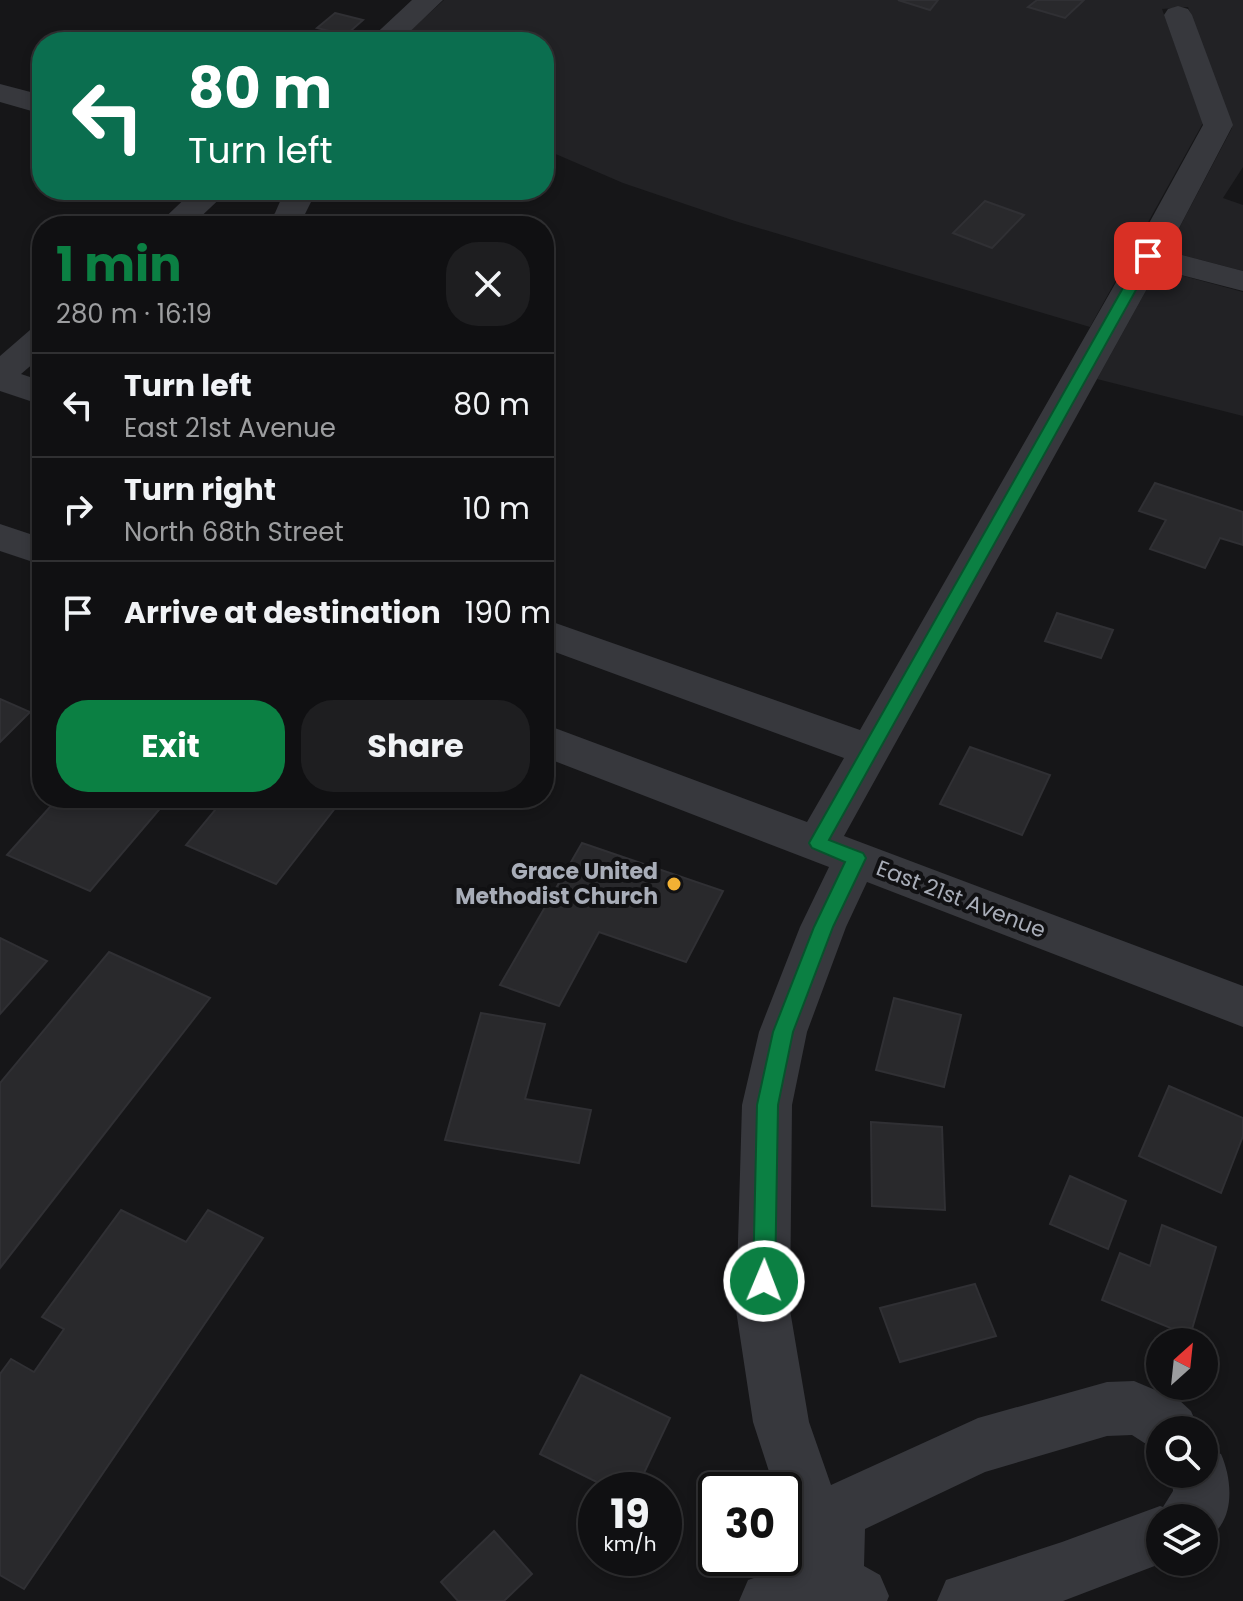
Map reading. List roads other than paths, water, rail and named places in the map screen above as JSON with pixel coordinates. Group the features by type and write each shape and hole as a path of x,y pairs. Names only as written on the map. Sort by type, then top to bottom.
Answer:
{"street":[{"path":"393,32 429,0"},
{"path":"849,1595 781,1422 763,1310 767,1105 783,1032 823,927 837,851 870,751 1148,256 1218,125 1178,15"},
{"path":"0,93 32,102"},
{"path":"183,216 202,200"},
{"path":"1148,256 1243,281"},
{"path":"32,347 0,377 32,390"},
{"path":"0,537 32,548"},
{"path":"554,637 870,751"},
{"name":"East 21st Avenue","path":"554,744 1243,1007"},
{"path":"849,1595 837,1512 964,1453 1107,1409 1134,1408 1152,1416"},
{"path":"967,1601 1062,1572 1146,1540"},
{"path":"769,1601 849,1595"}],"place":[{"name":"Grace United Methodist Church","path":"674,884"}]}
